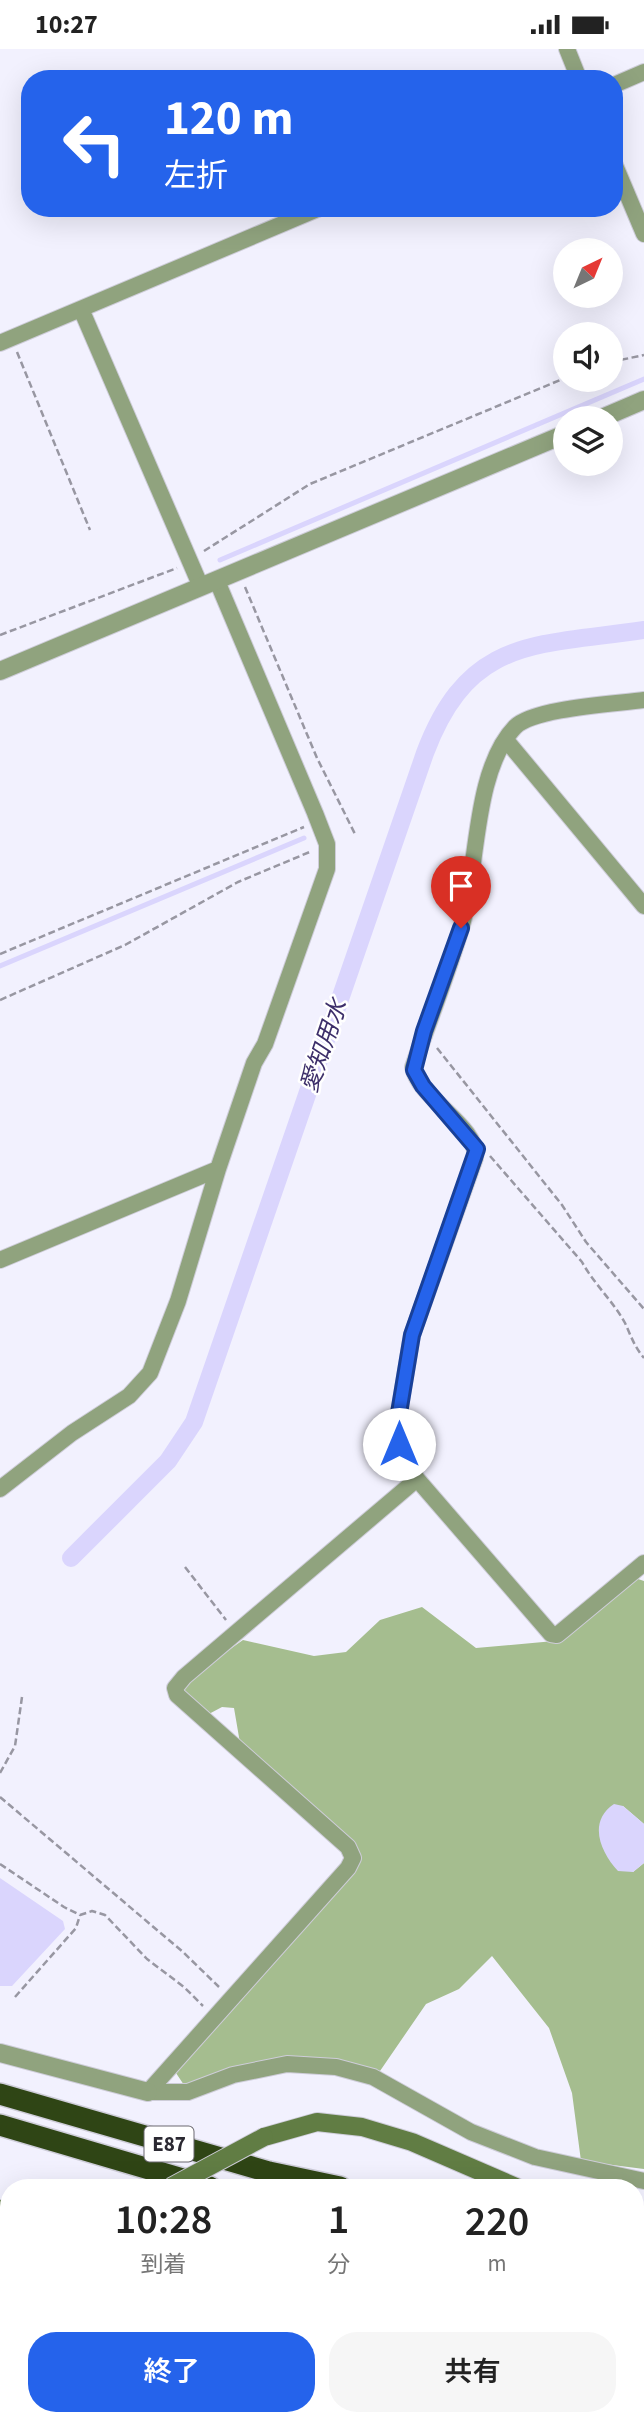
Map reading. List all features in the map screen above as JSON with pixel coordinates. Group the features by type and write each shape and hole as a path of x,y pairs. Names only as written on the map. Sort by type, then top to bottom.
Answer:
{"highway":[{"name":"E87","path":"0,2094 245,2166 304,2179"},
{"name":"E87","path":"0,2125 183,2179"}],"main road":[{"path":"187,2179 264,2137 317,2122 362,2127 412,2142 498,2179"}],"street":[{"path":"567,49 575,70"},
{"path":"623,81 644,72"},
{"path":"623,184 644,234"},
{"path":"6,341 299,217"},
{"path":"0,1489 72,1433 129,1396 150,1373 178,1301 254,1063 265,1044 327,869 327,844 318,821 209,584 189,560 81,309"},
{"path":"623,409 644,400"},
{"path":"0,671 553,439"},
{"path":"644,700 567,710 530,718 516,726 494,759 473,848 469,896 461,928 414,1067 416,1076 477,1149 412,1335 398,1419 400,1453 417,1479 555,1635 644,1563"},
{"path":"506,740 644,906"},
{"path":"0,1260 218,1169"},
{"path":"148,2092 348,1868 353,1858 348,1847 175,1692 177,1684 417,1479"},
{"path":"0,2053 148,2092 188,2092 233,2075 287,2064 336,2067 373,2077 471,2133 535,2157 635,2179"}],"path":[{"path":"6,341 90,530"},
{"path":"623,359 644,355"},
{"path":"0,635 189,560 310,484 553,383"},
{"path":"239,571 317,758 356,836"},
{"path":"0,954 318,821"},
{"path":"0,1000 125,945 238,882 327,844"},
{"path":"424,1031 562,1205 586,1242 644,1308"},
{"path":"477,1149 494,1158 576,1254 592,1281 626,1325 631,1340 644,1358"},
{"path":"185,1567 236,1634"},
{"path":"0,1773 15,1747 22,1697"},
{"path":"0,1797 183,1952 199,1970 232,1998"},
{"path":"0,1864 80,1915"},
{"path":"80,1915 92,1911 105,1915 147,1959 184,1987 215,2017"},
{"path":"15,1997 76,1928 80,1915"}],"green space":[{"path":"638,1579 644,1581 644,1824 623,1806 633,1872 644,1863 644,2169 581,2161 572,2093 549,2028 492,1956 459,1989 426,2004 380,2071 337,2059 287,2057 184,2085 174,2070 357,1857 240,1743 234,1708 222,1707 207,1715 181,1691 196,1673 243,1640 314,1656 346,1652 380,1620 422,1607 476,1648 554,1641"}],"shaded area":[{"path":"614,1804 623,1806 644,1824 644,1863 633,1872 618,1871 602,1847 599,1828 601,1820"},
{"path":"0,1878 63,1921 65,1929 12,1986 0,1986"}],"waterway":[{"path":"220,560 644,379"},
{"name":"愛知用水","path":"71,1558 168,1461 194,1422 425,753 443,715 463,687 485,667 510,654 539,645 644,630"},
{"path":"0,966 304,838"}],"route":[{"path":"399,1444 398,1419 412,1335 477,1149 423,1086 414,1070 424,1031 461,928"}]}
